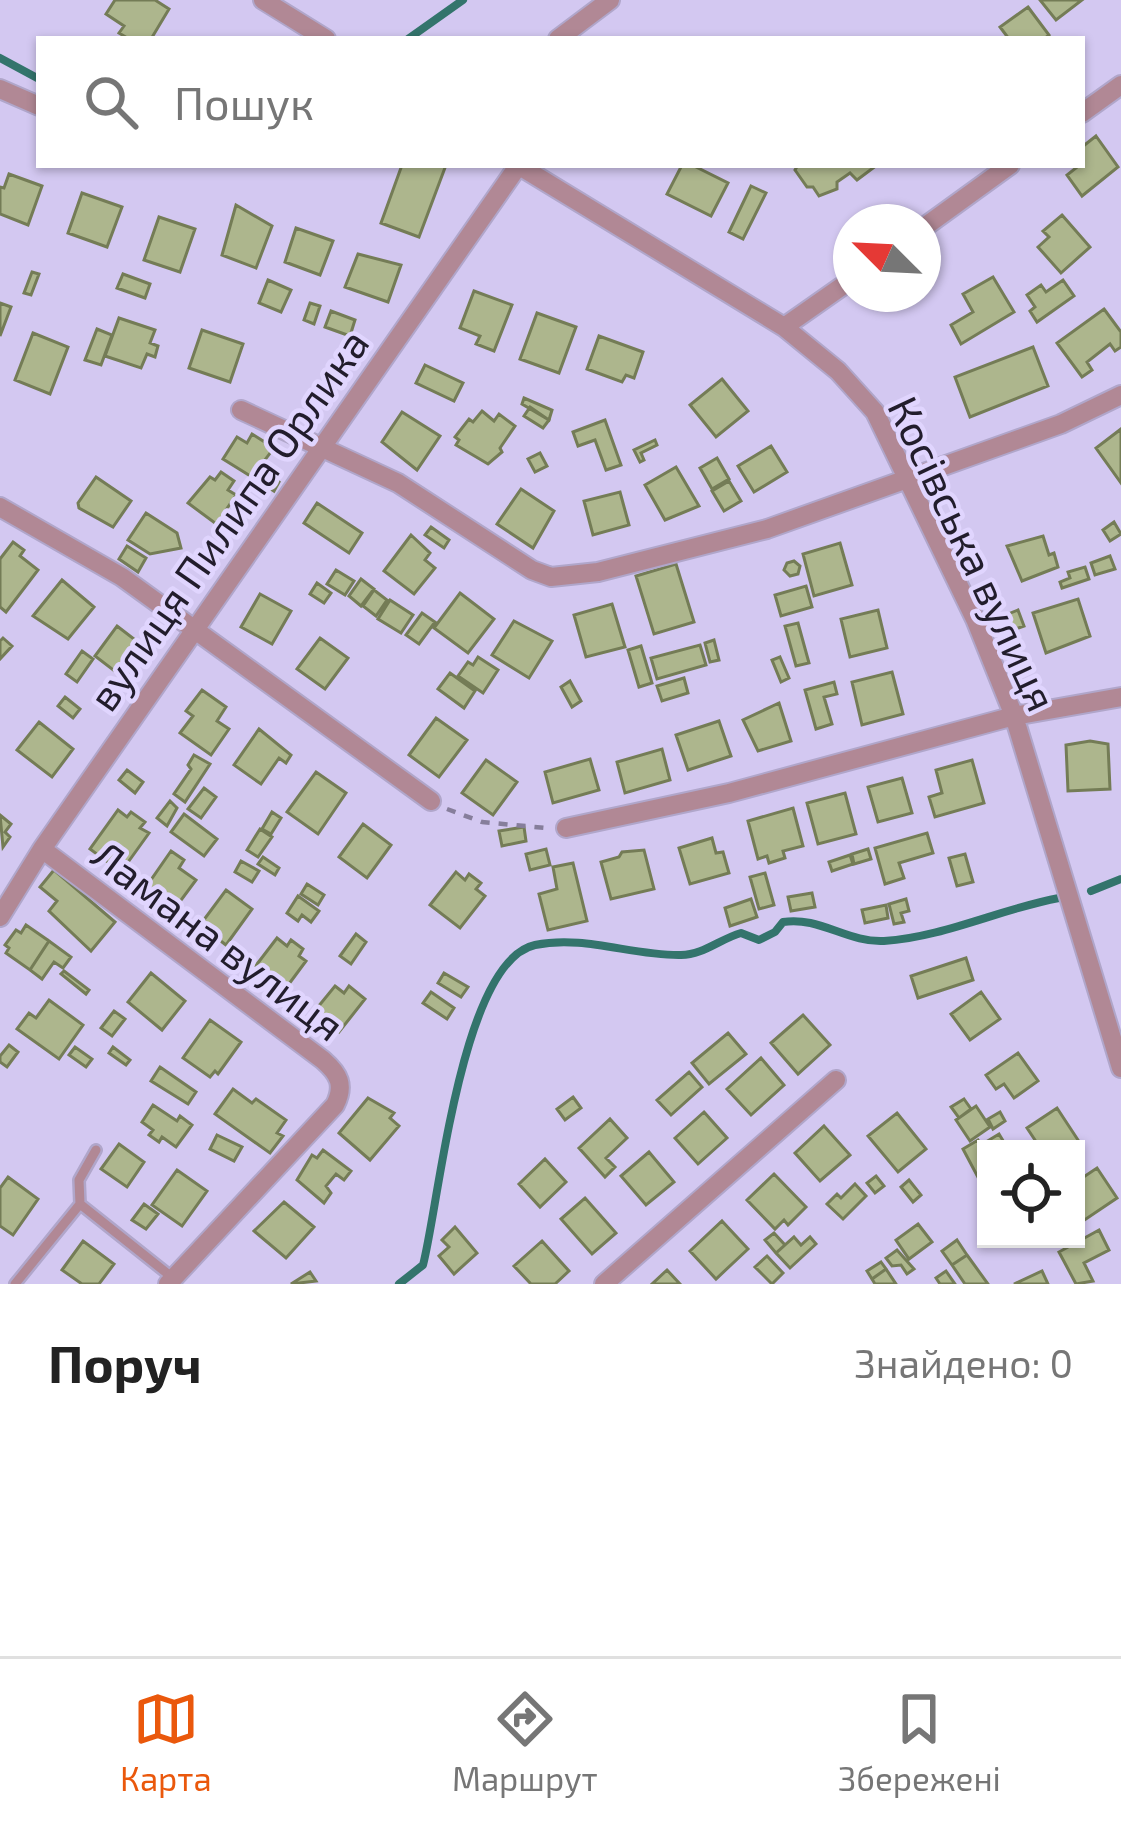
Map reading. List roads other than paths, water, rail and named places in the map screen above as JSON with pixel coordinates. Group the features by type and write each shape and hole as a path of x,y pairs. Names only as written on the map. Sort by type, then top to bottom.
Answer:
{"street":[{"path":"263,0 321,36"},
{"path":"562,36 610,0"},
{"path":"1085,111 1121,85"},
{"path":"0,89 36,105"},
{"name":"вулиця Пилипа Орлика","path":"0,917 193,629 516,168"},
{"name":"Косівська вулиця","path":"523,168 784,327 838,371 874,412 975,619 1014,716 1121,1068"},
{"path":"941,215 1006,168"},
{"path":"784,327 833,293"},
{"path":"241,410 398,483 532,570 551,577 612,569 767,529 1060,424 1121,394"},
{"path":"0,507 122,577 431,800"},
{"path":"1097,699 1121,683"},
{"path":"566,828 729,793 1014,716 1121,697"},
{"name":"Ламана вулиця","path":"42,849 323,1060 340,1080 341,1094 335,1105 171,1281"},
{"path":"604,1284 836,1080"}],"lane":[{"path":"15,1284 80,1204 79,1180 96,1150"},
{"path":"80,1204 171,1281"}],"waterway":[{"path":"412,36 463,0"},
{"path":"0,58 36,77"},
{"path":"1091,891 1121,879"},
{"path":"399,1284 423,1265 471,1037 489,993 510,961 535,945 572,942 689,954 741,933 759,940 783,922 796,921 884,941 928,934 1059,898"}]}
